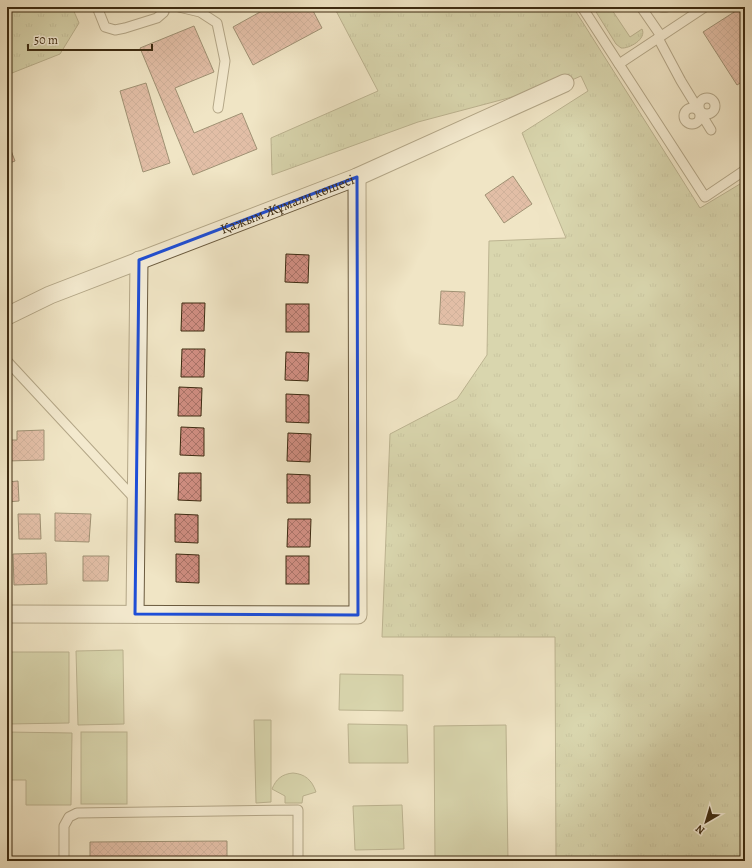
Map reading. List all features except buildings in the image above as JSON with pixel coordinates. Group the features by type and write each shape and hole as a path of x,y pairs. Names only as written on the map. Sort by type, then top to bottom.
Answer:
{"street":[{"name":"Қажым Жұмали көшесі","path":"7,316 50,295 357,177 564,83"},
{"path":"7,614 358,615 357,177"},
{"path":"135,614 139,260"}],"lane":[{"path":"97,7 105,27 115,30 157,18 164,12 163,7"},
{"path":"179,7 200,12 217,23 225,61 218,108"},
{"path":"582,7 704,197 745,170"},
{"path":"641,7 659,37 681,81 711,130"},
{"path":"619,64 705,7"},
{"path":"7,361 136,500"},
{"path":"64,861 64,826 68,817 77,813 298,810 298,861"}],"highlighted area":[{"path":"357,177 358,615 135,614 139,260"}],"green space":[{"path":"7,7 72,7 79,23 60,54 7,75"},
{"path":"334,7 573,7 700,208 745,181 745,861 556,861 555,637 382,637 390,434 457,399 487,355 489,241 566,238 522,133 588,91 581,76 565,83 418,122 272,175 271,138 378,91"},
{"path":"593,7 610,7 630,37 642,29 643,33 640,40 628,47 621,48 616,44"},
{"path":"123,650 124,724 78,725 76,651"},
{"path":"7,652 69,652 69,723 7,724"},
{"path":"340,674 403,675 403,711 339,710"},
{"path":"254,720 271,720 271,802 256,803"},
{"path":"348,724 407,725 408,763 349,763"},
{"path":"506,725 508,861 435,861 434,726"},
{"path":"7,732 72,733 71,805 26,805 26,780 7,780"},
{"path":"81,732 127,732 127,804 81,804"},
{"path":"293,773 308,778 316,792 303,796 302,803 285,803 285,796 272,789 275,782 280,778"},
{"path":"402,805 404,849 355,850 353,806"}]}
